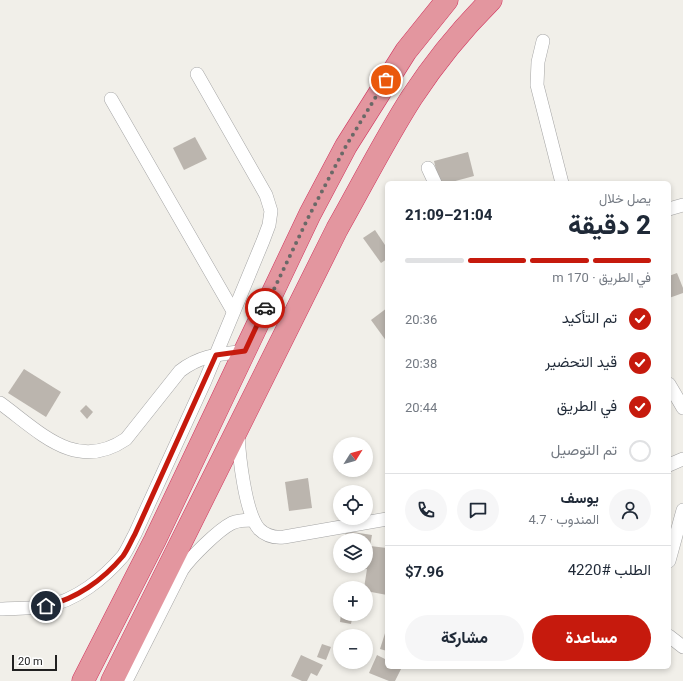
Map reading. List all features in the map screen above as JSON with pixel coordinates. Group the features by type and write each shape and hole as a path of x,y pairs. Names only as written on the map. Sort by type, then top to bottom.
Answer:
{"highway":[{"path":"83,681 155,540 310,214 346,146 406,51 447,0"},
{"path":"112,681 337,229 412,97 452,42 491,0"}],"street":[{"path":"543,41 538,62 537,84 561,181"},
{"path":"0,609 46,606 67,600 86,589 124,554 138,527 216,355 233,311 263,242 269,225 271,210 266,195 197,74"},
{"path":"111,99 233,311"},
{"path":"428,168 434,181"},
{"path":"671,208 683,205"},
{"path":"0,403 63,447 89,453 102,451 115,446 126,439 180,371 197,360 216,355 245,351"},
{"path":"671,389 677,403"},
{"path":"238,427 242,474 253,520 262,532 276,538 385,519"},
{"path":"671,464 683,459"},
{"path":"671,553 683,510"},
{"path":"126,681 182,570 190,559 226,527 239,521 253,520"},
{"path":"671,638 683,647"}],"building":[{"path":"195,137 207,159 184,170 173,148"},
{"path":"468,152 474,176 455,181 439,181 434,161"},
{"path":"375,230 385,245 385,260 381,263 363,238"},
{"path":"677,273 683,288 683,293 671,297 671,275"},
{"path":"385,310 385,339 371,320"},
{"path":"24,369 61,392 46,417 8,393"},
{"path":"86,405 93,412 87,419 80,411"},
{"path":"308,478 312,508 289,511 285,482"},
{"path":"346,531 359,533 346,533"},
{"path":"373,546 385,548 385,595 373,592 373,581 365,581 366,573 373,573"},
{"path":"340,621 352,621 351,624"},
{"path":"385,633 385,650 380,649"},
{"path":"322,644 331,647 326,660 317,657"},
{"path":"301,655 323,665 317,676 311,673 307,681 302,681 291,676"},
{"path":"377,655 385,659 385,669 401,669 395,681 389,681 369,673 371,669 373,669 373,664"}],"way so far":[{"path":"265,308 310,214 346,146 386,80"}],"route":[{"path":"46,606 67,600 86,589 112,567 124,554 135,534 216,355 245,351 265,308"}]}
